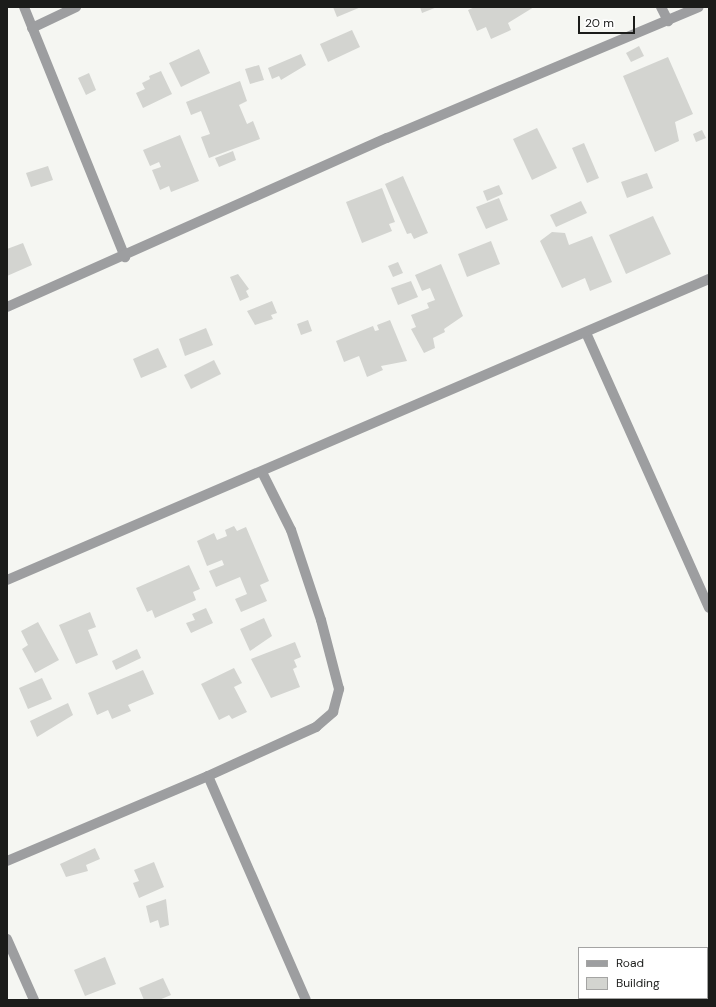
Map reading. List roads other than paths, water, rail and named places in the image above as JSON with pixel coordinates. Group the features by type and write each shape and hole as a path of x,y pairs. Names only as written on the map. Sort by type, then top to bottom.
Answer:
{"street":[{"path":"24,7 125,257"},
{"path":"32,28 76,7"},
{"path":"661,7 668,21"},
{"path":"7,307 125,257 387,138 699,7"},
{"path":"7,580 587,334 709,279"},
{"path":"587,334 709,608"},
{"path":"7,861 208,776 316,726 333,712 338,695 302,559 262,472"},
{"path":"208,776 306,1000"},
{"path":"7,939 34,1000"}]}
